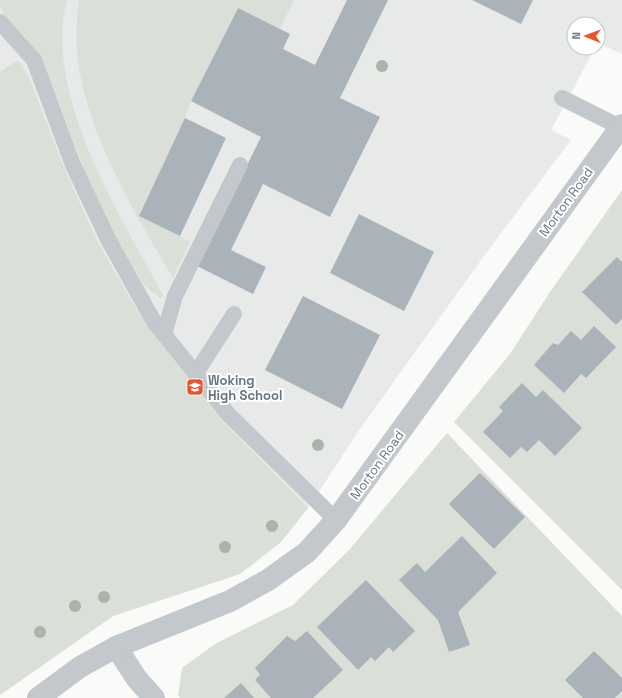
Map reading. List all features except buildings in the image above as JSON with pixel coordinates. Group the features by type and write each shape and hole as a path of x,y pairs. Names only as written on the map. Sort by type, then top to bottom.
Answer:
{"street":[{"name":"Morton Road","path":"38,698 80,667 116,647 230,601 268,580 307,552 336,520 621,126"},
{"path":"116,647 137,679 154,698"}],"lane":[{"path":"0,22 34,60 73,165 108,239 154,322 228,414 336,520"},
{"path":"562,98 621,126"},
{"path":"164,334 173,301 240,165"},
{"path":"196,374 234,314"}],"shaded area":[{"name":"Woking High School","path":"0,0 622,0 622,54 606,47 606,16 566,16 566,56 591,56 551,130 571,140 484,256 358,432 308,508 281,542 240,574 113,616 0,695"},
{"path":"0,0 67,0 62,36 66,74 75,114 90,153 108,192 164,297 160,298 143,284 116,238 88,179 42,61 25,37 7,21 0,6"},
{"path":"79,0 294,0 280,29 237,8 191,101 185,118 180,236 190,242 173,278 123,189 93,122 83,89 77,56 77,15"},
{"path":"18,60 30,80 65,170 97,241 145,324 225,424 308,508 281,542 240,574 113,616 0,695 0,72"},
{"path":"622,190 622,590 454,422 510,354 550,292"},
{"path":"447,433 622,616 622,698 180,698 178,695 182,668 215,644 293,605 350,549"}],"place":[{"name":"Woking High School","path":"195,387"}]}
